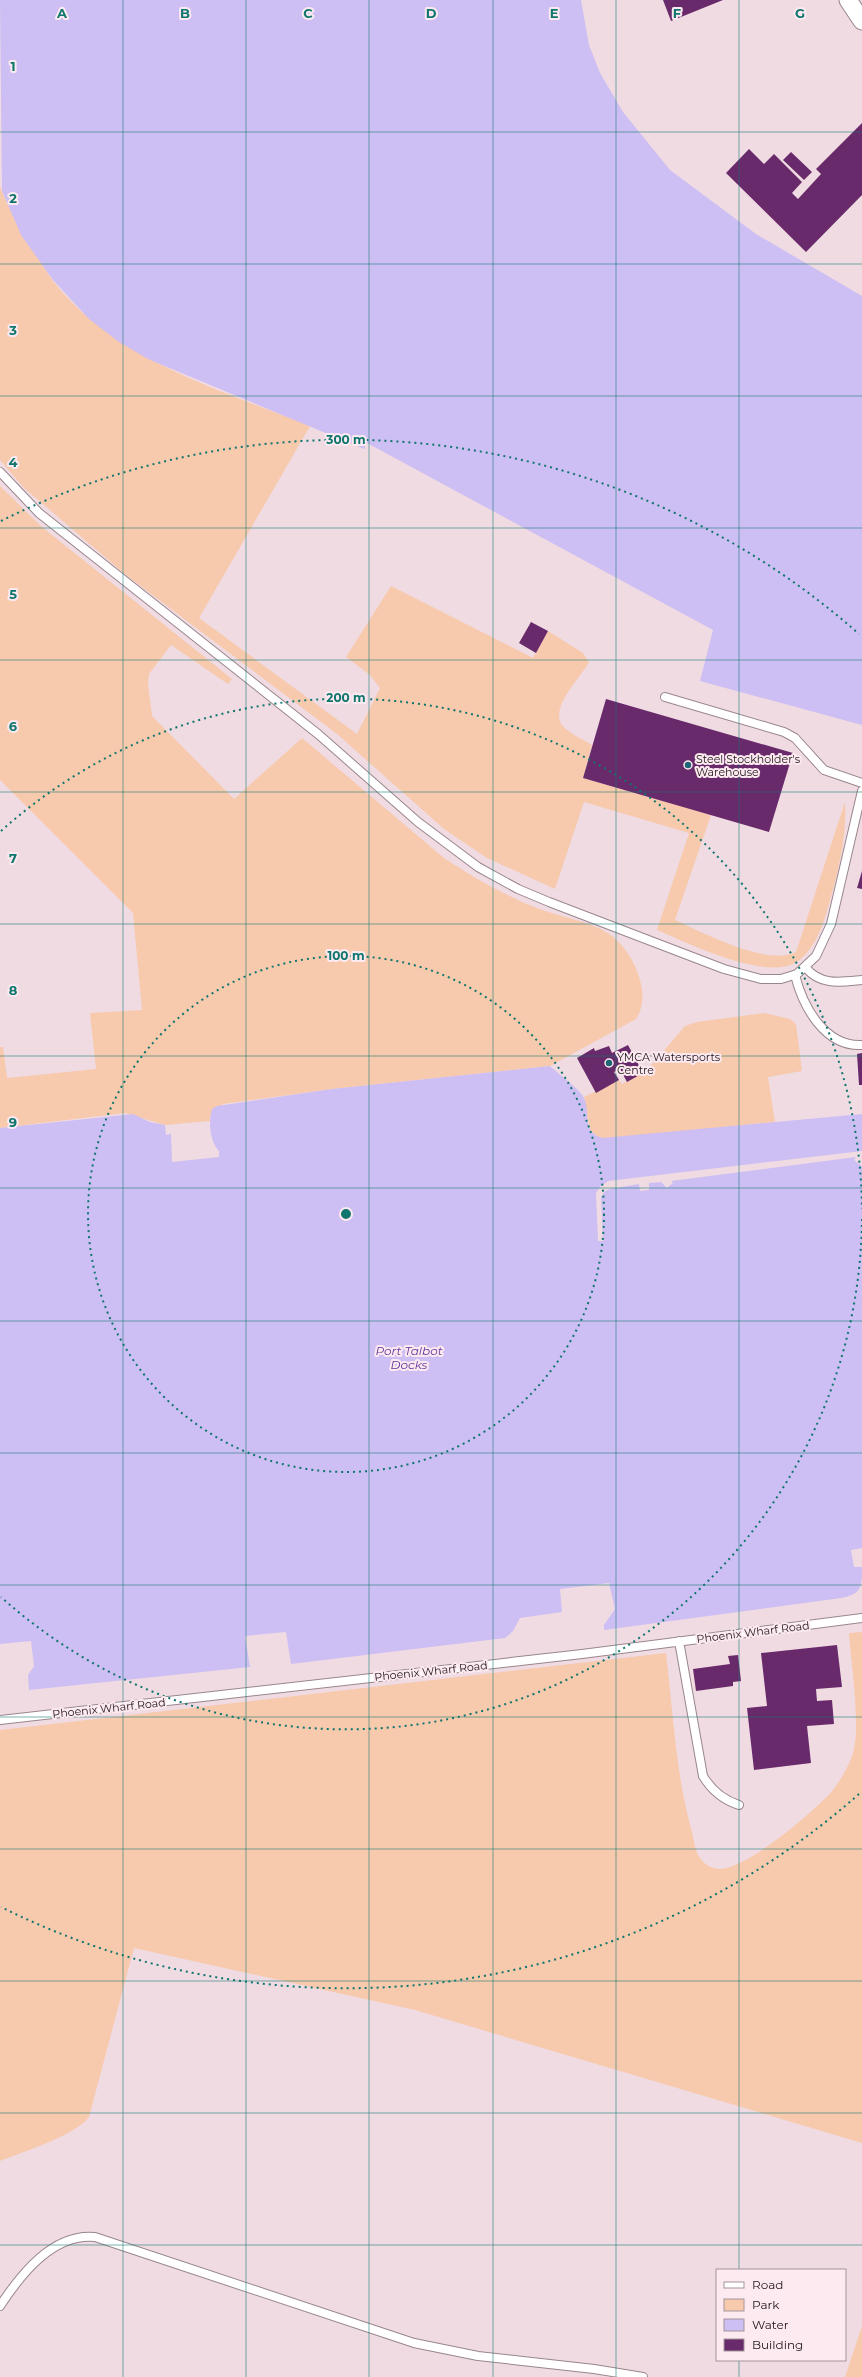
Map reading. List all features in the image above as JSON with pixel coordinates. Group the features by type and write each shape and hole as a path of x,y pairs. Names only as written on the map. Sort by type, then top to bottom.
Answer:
{"street":[{"path":"848,0 862,21"}],"lane":[{"path":"0,472 39,513 318,734 418,822 478,867 518,889 724,969 767,979 795,975 806,968 822,946 831,924 862,791"},
{"path":"665,697 784,732 795,738 824,770 862,783"},
{"path":"806,968 814,976 824,981 862,980"},
{"path":"795,975 805,1001 826,1032 839,1042 862,1045"},
{"name":"Phoenix Wharf Road","path":"0,1720 679,1642 862,1618"},
{"path":"679,1642 703,1776 713,1790 722,1797 739,1805"},
{"path":"0,2306 39,2258 66,2241 86,2236 95,2237 414,2343 478,2356 594,2369 643,2377"}],"green space":[{"path":"0,186 14,216 53,281 78,309 107,332 138,352 171,370 205,385 310,426 199,618 357,734 380,688 370,675 346,657 391,586 533,658 548,631 583,653 589,662 566,695 559,714 560,722 566,729 592,745 583,778 711,815 675,920 752,952 769,955 784,955 796,952 845,802 844,839 833,888 819,934 805,955 798,961 785,967 768,967 748,964 728,959 657,930 689,833 584,802 555,889 487,858 444,829 337,734 126,575 24,488 0,460"},
{"path":"0,486 42,527 232,679 228,684 171,645 149,674 148,684 152,716 234,799 302,738 444,858 489,886 513,898 545,911 590,924 606,932 615,939 624,948 631,959 641,984 641,1008 636,1019 550,1066 332,1089 223,1104 210,1117 210,1121 165,1125 125,1113 0,1128 0,1047 3,1047 7,1078 96,1069 90,1013 142,1010 133,913 0,780"},
{"path":"764,1013 790,1019 796,1024 802,1071 768,1077 775,1122 607,1139 598,1137 590,1130 584,1097 619,1080 622,1084 649,1068 685,1026 697,1022"},
{"path":"862,1632 862,2143 415,2010 134,1948 89,2117 82,2124 61,2136 35,2148 0,2161 0,1730 666,1653 682,1789 695,1846 698,1855 704,1863 711,1867 720,1869 732,1866 747,1859 780,1837 812,1811 833,1790 842,1777 853,1753 856,1727 855,1694 849,1633"},
{"path":"862,2326 862,2377 845,2377"}],"water":[{"path":"0,0 581,0 589,45 600,73 623,112 670,170 756,234 862,296 862,725 700,681 713,630 367,443 364,449 148,359 119,342 89,319 53,280 21,235 2,191"},
{"name":"Port Talbot Docks","path":"550,1066 574,1086 582,1095 586,1104 591,1131 595,1135 602,1138 862,1114 862,1548 851,1550 854,1567 862,1567 861,1585 857,1592 841,1598 604,1630 604,1625 615,1609 609,1583 560,1589 562,1612 520,1618 513,1631 505,1638 291,1664 286,1632 245,1636 250,1667 29,1690 28,1675 34,1666 31,1641 0,1644 0,1128 133,1114 150,1122 165,1125 166,1135 171,1134 172,1162 219,1157 219,1151 212,1137 210,1126 212,1109 217,1106 332,1089"}],"pier":[{"path":"862,1151 862,1166 854,1160 856,1157 671,1181 673,1183 667,1188 661,1182 649,1183 649,1190 640,1191 639,1184 610,1189 605,1191 601,1197 603,1241 598,1241 596,1193 601,1186 608,1181"}],"building":[{"path":"663,0 723,0 671,21"},
{"path":"862,123 862,195 806,252 726,173 749,149 764,164 774,154 802,182 792,193 798,199 821,174 816,169"},
{"path":"791,152 812,172 804,180 783,160"},
{"path":"531,622 548,631 536,653 519,643"},
{"name":"Steel Stockholder's Warehouse","path":"606,699 793,753 769,832 583,778"},
{"path":"862,871 862,889 857,888"},
{"name":"YMCA Watersports Centre","path":"628,1045 643,1073 627,1082 620,1069 614,1072 619,1080 596,1093 577,1058 594,1048 595,1051 609,1046 612,1053"},
{"path":"862,1053 862,1085 859,1085 857,1054"},
{"path":"837,1645 842,1687 816,1689 817,1701 832,1700 834,1724 807,1726 811,1763 754,1770 747,1708 767,1706 761,1653"},
{"path":"738,1655 741,1681 733,1682 733,1686 696,1691 693,1669 730,1664 728,1656"}],"place":[{"name":"Steel Stockholder's Warehouse","path":"688,765"},
{"name":"YMCA Watersports Centre","path":"609,1063"}]}
